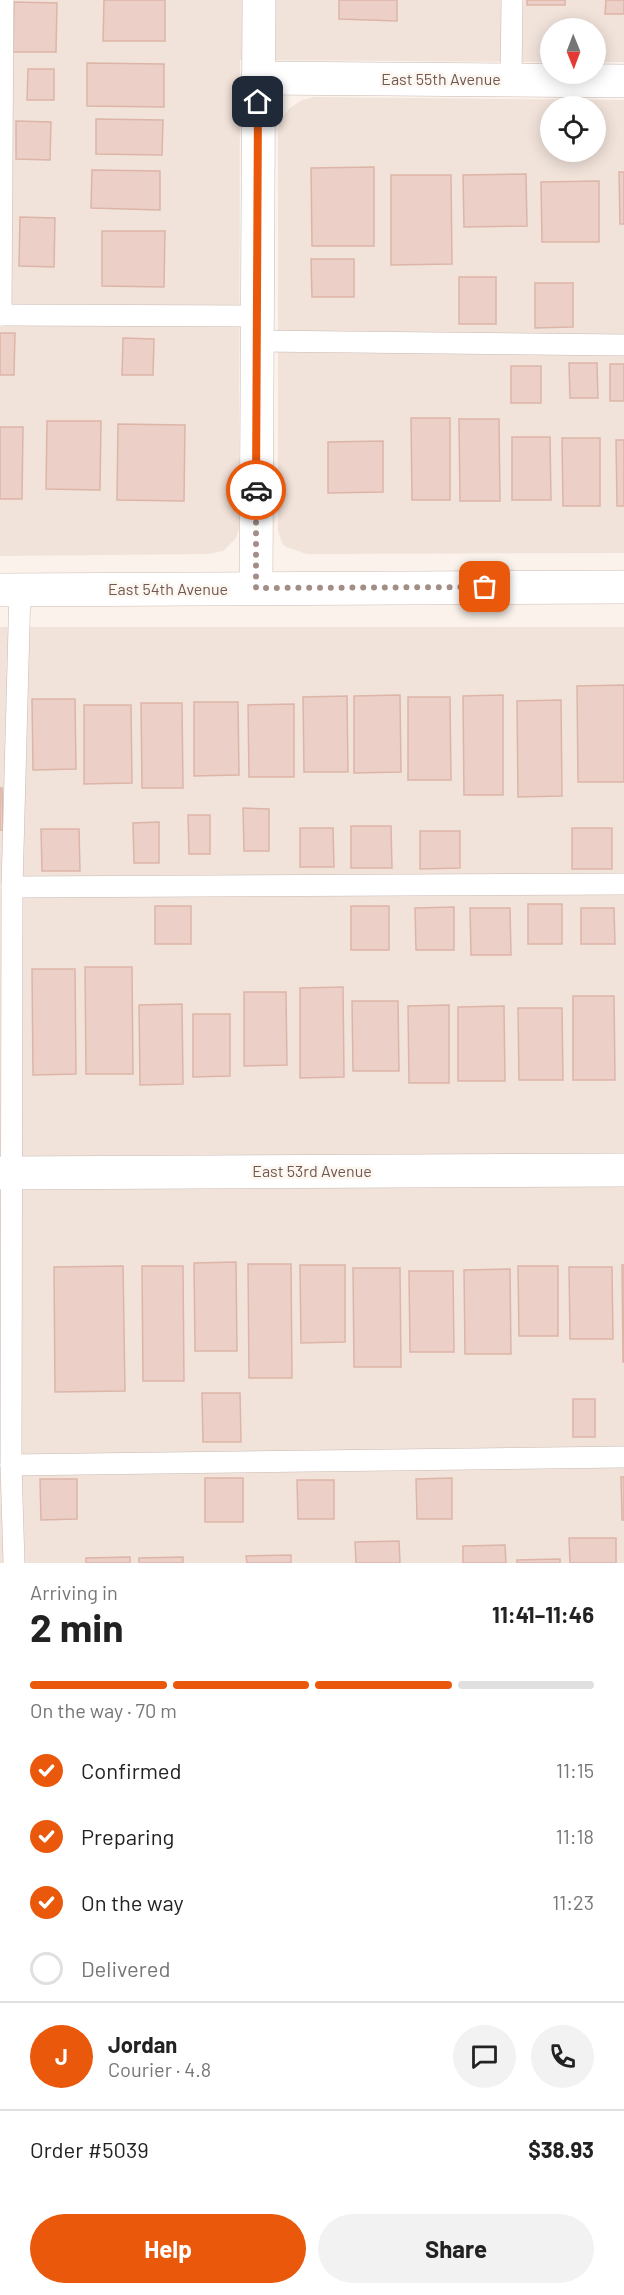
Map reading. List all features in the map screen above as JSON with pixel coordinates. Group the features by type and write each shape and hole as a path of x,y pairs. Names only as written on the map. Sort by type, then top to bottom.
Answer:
{"street":[{"path":"256,588 259,0"},
{"name":"East 55th Avenue","path":"258,78 624,81"},
{"name":"East 54th Avenue","path":"10,590 624,587"},
{"name":"East 53rd Avenue","path":"5,1173 624,1170"}],"lane":[{"path":"3,0 1,315 624,345"},
{"path":"511,80 512,0"},
{"path":"10,590 12,887 5,1173 14,1563"},
{"path":"12,887 624,884"},
{"path":"11,1465 624,1457"}],"shaded area":[{"path":"0,0 624,0 624,62 606,62 606,18 540,18 540,62 240,60 239,529 236,538 223,551 208,554 0,556"},
{"path":"314,97 540,99 540,162 606,162 606,100 624,100 624,553 307,554 286,547 282,543 278,531 278,130 280,120 290,108 302,100"},
{"path":"0,627 624,627 624,1563 0,1563"}],"building":[{"path":"104,0 165,0 165,41 103,41"},
{"path":"339,0 397,0 397,21 339,19"},
{"path":"527,0 565,0 565,5 527,5"},
{"path":"606,0 624,0 624,14 605,14"},
{"path":"14,2 57,3 56,52 13,52"},
{"path":"87,63 164,64 164,107 87,106"},
{"path":"28,69 54,69 54,100 27,100"},
{"path":"96,119 163,120 162,155 96,154"},
{"path":"16,121 51,122 50,160 16,159"},
{"path":"374,167 374,246 312,246 311,168"},
{"path":"92,170 160,171 160,210 91,208"},
{"path":"619,172 624,172 624,224 620,224"},
{"path":"526,174 527,226 464,227 463,175"},
{"path":"391,175 451,175 452,264 391,265"},
{"path":"599,181 599,242 542,242 541,182"},
{"path":"20,217 55,218 54,267 19,266"},
{"path":"102,231 165,231 164,287 102,286"},
{"path":"311,259 354,259 354,297 312,297"},
{"path":"459,277 496,277 496,324 459,324"},
{"path":"535,283 573,283 573,327 535,328"},
{"path":"0,333 15,333 14,375 0,375"},
{"path":"123,338 154,339 153,375 122,375"},
{"path":"569,363 597,363 598,398 570,398"},
{"path":"610,364 624,364 624,401 610,401"},
{"path":"511,366 541,366 541,403 511,403"},
{"path":"411,418 450,418 450,500 412,500"},
{"path":"459,419 499,419 500,501 460,501"},
{"path":"47,421 101,421 100,490 46,489"},
{"path":"118,424 185,425 184,501 117,500"},
{"path":"0,427 23,427 22,499 0,499"},
{"path":"512,437 550,437 551,500 512,500"},
{"path":"562,438 600,438 600,506 563,506"},
{"path":"616,440 624,440 624,506 617,506"},
{"path":"383,441 383,492 328,493 328,442"},
{"path":"624,685 624,782 578,782 577,686"},
{"path":"400,695 401,772 354,773 354,696"},
{"path":"503,695 503,795 464,795 463,696"},
{"path":"347,696 348,772 304,772 303,697"},
{"path":"408,697 450,697 451,780 408,780"},
{"path":"32,699 75,699 76,769 33,770"},
{"path":"561,700 562,796 518,797 517,701"},
{"path":"194,702 238,702 239,775 194,776"},
{"path":"141,703 182,703 183,788 142,788"},
{"path":"294,704 294,777 249,777 248,705"},
{"path":"84,705 131,705 132,783 84,784"},
{"path":"0,788 2,788 3,830 0,830"},
{"path":"243,808 269,809 269,851 244,851"},
{"path":"188,815 210,815 210,854 189,854"},
{"path":"159,822 159,863 134,863 133,823"},
{"path":"351,826 391,826 392,868 351,868"},
{"path":"300,828 333,828 334,867 300,867"},
{"path":"572,828 612,828 612,869 572,869"},
{"path":"41,829 79,829 80,871 42,871"},
{"path":"420,831 460,831 460,868 420,869"},
{"path":"528,904 562,904 562,944 528,944"},
{"path":"155,906 191,906 191,944 155,944"},
{"path":"351,906 389,906 389,950 351,950"},
{"path":"454,907 454,950 416,950 415,908"},
{"path":"470,908 510,908 511,955 471,955"},
{"path":"581,908 614,908 615,944 581,944"},
{"path":"85,967 132,967 133,1074 86,1074"},
{"path":"32,969 75,969 76,1074 33,1075"},
{"path":"343,987 344,1077 300,1078 300,988"},
{"path":"244,992 286,992 287,1065 244,1066"},
{"path":"573,996 614,996 615,1080 573,1080"},
{"path":"352,1001 398,1001 399,1071 353,1071"},
{"path":"182,1004 183,1084 140,1085 139,1005"},
{"path":"449,1005 449,1083 409,1083 408,1006"},
{"path":"504,1006 505,1081 458,1081 458,1007"},
{"path":"518,1008 562,1008 563,1080 519,1080"},
{"path":"193,1014 230,1014 230,1076 193,1077"},
{"path":"236,1262 237,1351 195,1351 194,1263"},
{"path":"248,1264 291,1264 292,1378 249,1378"},
{"path":"300,1265 345,1265 345,1342 301,1343"},
{"path":"622,1265 624,1265 624,1362 623,1362"},
{"path":"123,1266 125,1391 55,1392 54,1267"},
{"path":"142,1266 183,1266 184,1381 143,1381"},
{"path":"518,1266 558,1266 558,1336 519,1336"},
{"path":"569,1267 612,1267 613,1339 570,1339"},
{"path":"353,1268 400,1268 401,1367 354,1367"},
{"path":"510,1269 511,1354 465,1354 464,1270"},
{"path":"409,1271 453,1271 454,1352 410,1352"},
{"path":"202,1393 240,1393 241,1442 203,1442"},
{"path":"573,1399 595,1399 595,1437 573,1437"},
{"path":"621,1477 624,1477 624,1520 622,1520"},
{"path":"205,1478 243,1478 243,1522 205,1522"},
{"path":"452,1478 452,1519 417,1519 416,1479"},
{"path":"40,1479 77,1479 77,1519 41,1520"},
{"path":"297,1480 334,1480 334,1519 298,1519"},
{"path":"569,1538 616,1538 616,1563 570,1563"},
{"path":"399,1541 400,1563 356,1563 355,1542"},
{"path":"505,1545 506,1563 463,1563 463,1546"},
{"path":"291,1555 291,1563 247,1563 246,1556"},
{"path":"130,1557 130,1563 86,1563 86,1558"},
{"path":"183,1557 183,1563 139,1563 139,1558"},
{"path":"560,1559 560,1563 517,1563 517,1560"}],"way so far":[{"path":"256,490 256,588 485,587"}],"route":[{"path":"256,490 258,102"}]}
